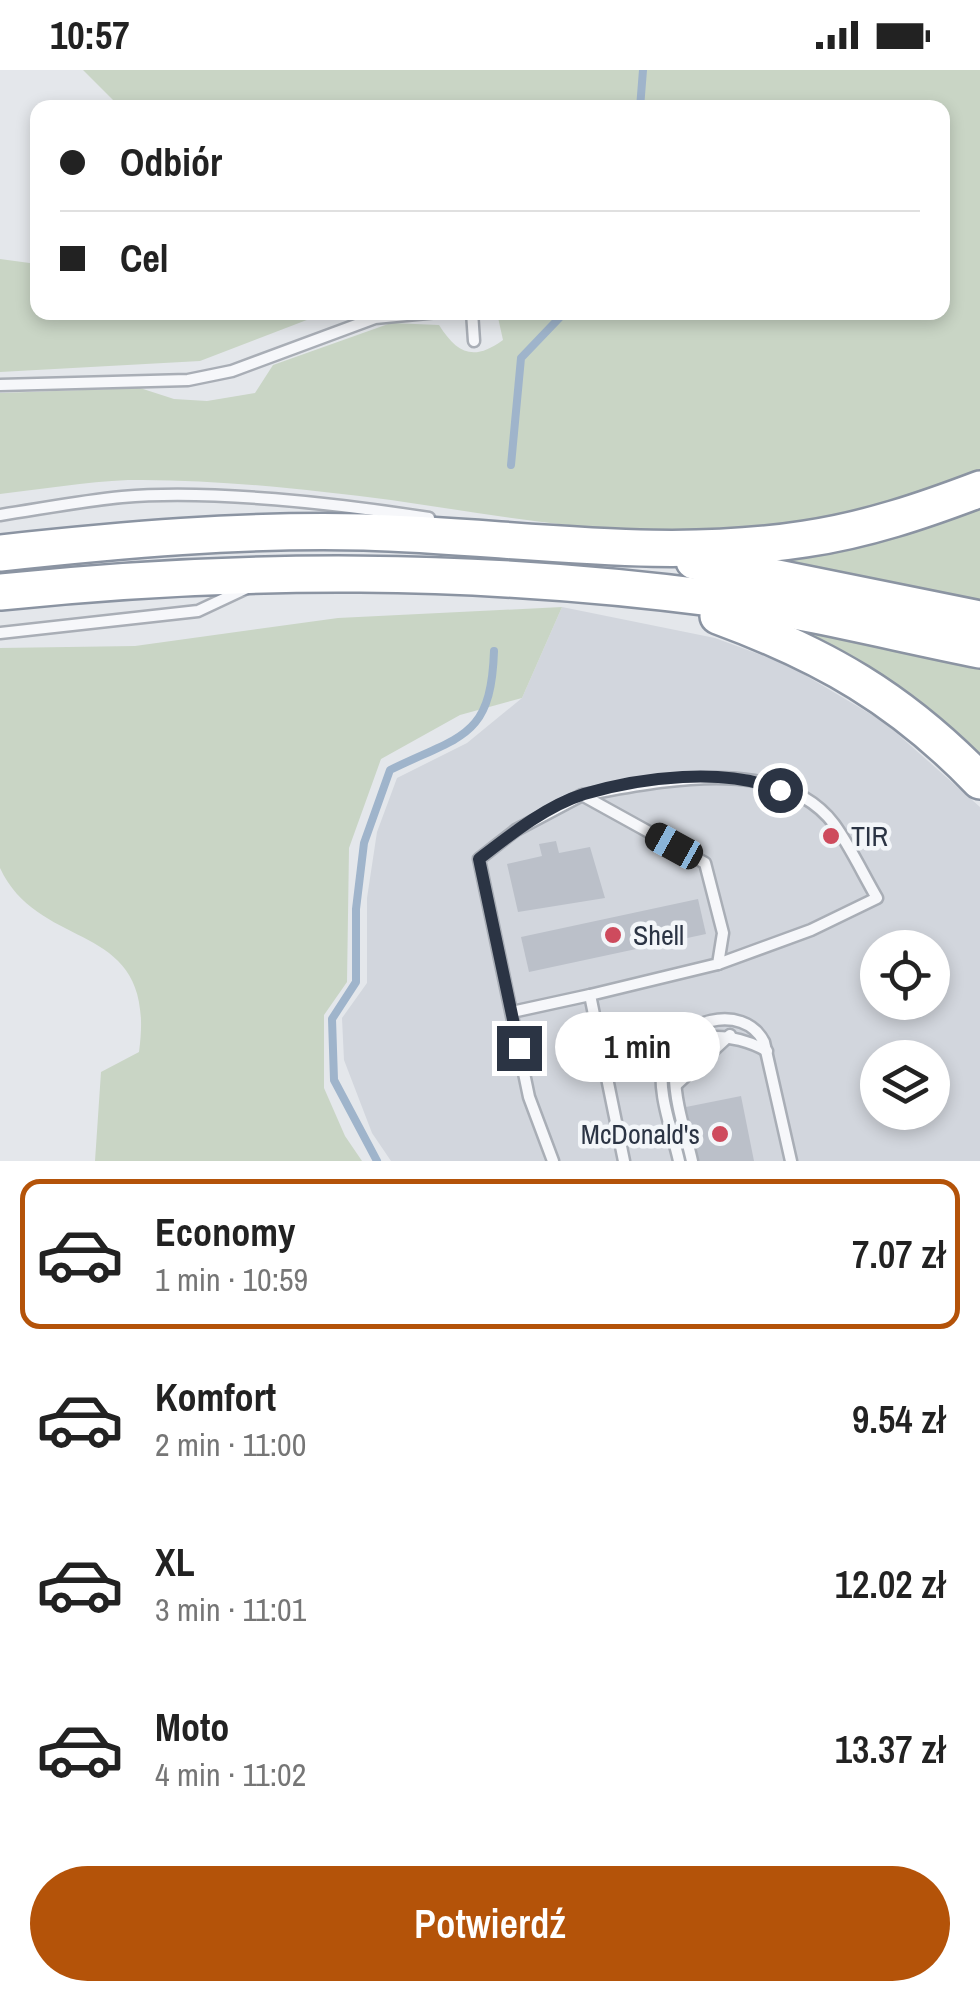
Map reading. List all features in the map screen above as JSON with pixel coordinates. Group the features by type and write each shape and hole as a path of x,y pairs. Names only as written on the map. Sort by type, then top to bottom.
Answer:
{"highway":[{"path":"0,553 172,535 363,532 619,547 803,540 913,514 980,489"},
{"path":"619,547 980,619"},
{"path":"0,592 142,578 321,570 513,577 720,599 980,650"},
{"path":"636,592 795,644 854,676 904,710 980,781"}],"lane":[{"path":"0,385 188,380 232,371 369,320"},
{"path":"473,320 474,340"},
{"path":"0,515 124,497 183,497 315,504 428,518"},
{"path":"0,633 198,611 247,588"},
{"path":"512,1012 718,964 811,930 877,898 833,822 809,801 752,778 670,779 582,795 516,830 479,859 532,1108 553,1161"},
{"path":"582,795 704,863 722,932 718,964"},
{"path":"590,995 624,1161"},
{"path":"679,1161 662,1070 676,1039 698,1025 730,1020 756,1028 768,1051 791,1161"},
{"path":"692,1161 676,1085 677,1066 688,1047 705,1037 730,1036 768,1051"},
{"path":"676,1085 730,1036"}],"shaded area":[{"path":"562,607 715,638 788,665 884,722 980,807 980,1161 391,1161 372,1133 344,1060 342,1018 367,983 367,898 377,832 397,778 467,743 522,698"}],"green space":[{"path":"83,70 980,70 980,473 926,492 819,519 710,530 599,528 351,495 202,482 112,481 0,494 0,393 140,388 174,399 207,401 255,393 273,365 391,323 439,325 459,348 474,352 503,340 499,320 950,320 950,100 113,100"},
{"path":"0,259 30,263 30,320 307,320 200,361 0,372"},
{"path":"980,500 980,604 744,557"},
{"path":"562,607 522,698 460,715 381,759 349,848 347,982 324,1015 324,1088 345,1136 362,1161 95,1161 101,1072 139,1052 140,1009 131,978 114,957 42,915 19,896 0,868 0,648 135,646 338,618"},
{"path":"789,627 980,663 980,763"}],"building":[{"path":"556,841 559,853 590,847 605,898 518,912 507,864 542,856 539,844"},
{"path":"698,899 706,934 529,972 521,937"},
{"name":"McDonald's","path":"741,1096 754,1161 698,1161 686,1107"}],"waterway":[{"path":"641,100 643,70"},
{"path":"511,465 521,358 557,320"},
{"path":"377,1161 334,1080 332,1019 356,982 356,909 364,843 390,770 453,740 478,718 492,680 494,651"}],"place":[{"name":"TIR","path":"831,836"},
{"name":"Shell","path":"613,935"},
{"name":"McDonald's","path":"720,1134"}],"route":[{"path":"519,1048 479,859 516,830 582,795 670,779 752,778 780,790"}]}
